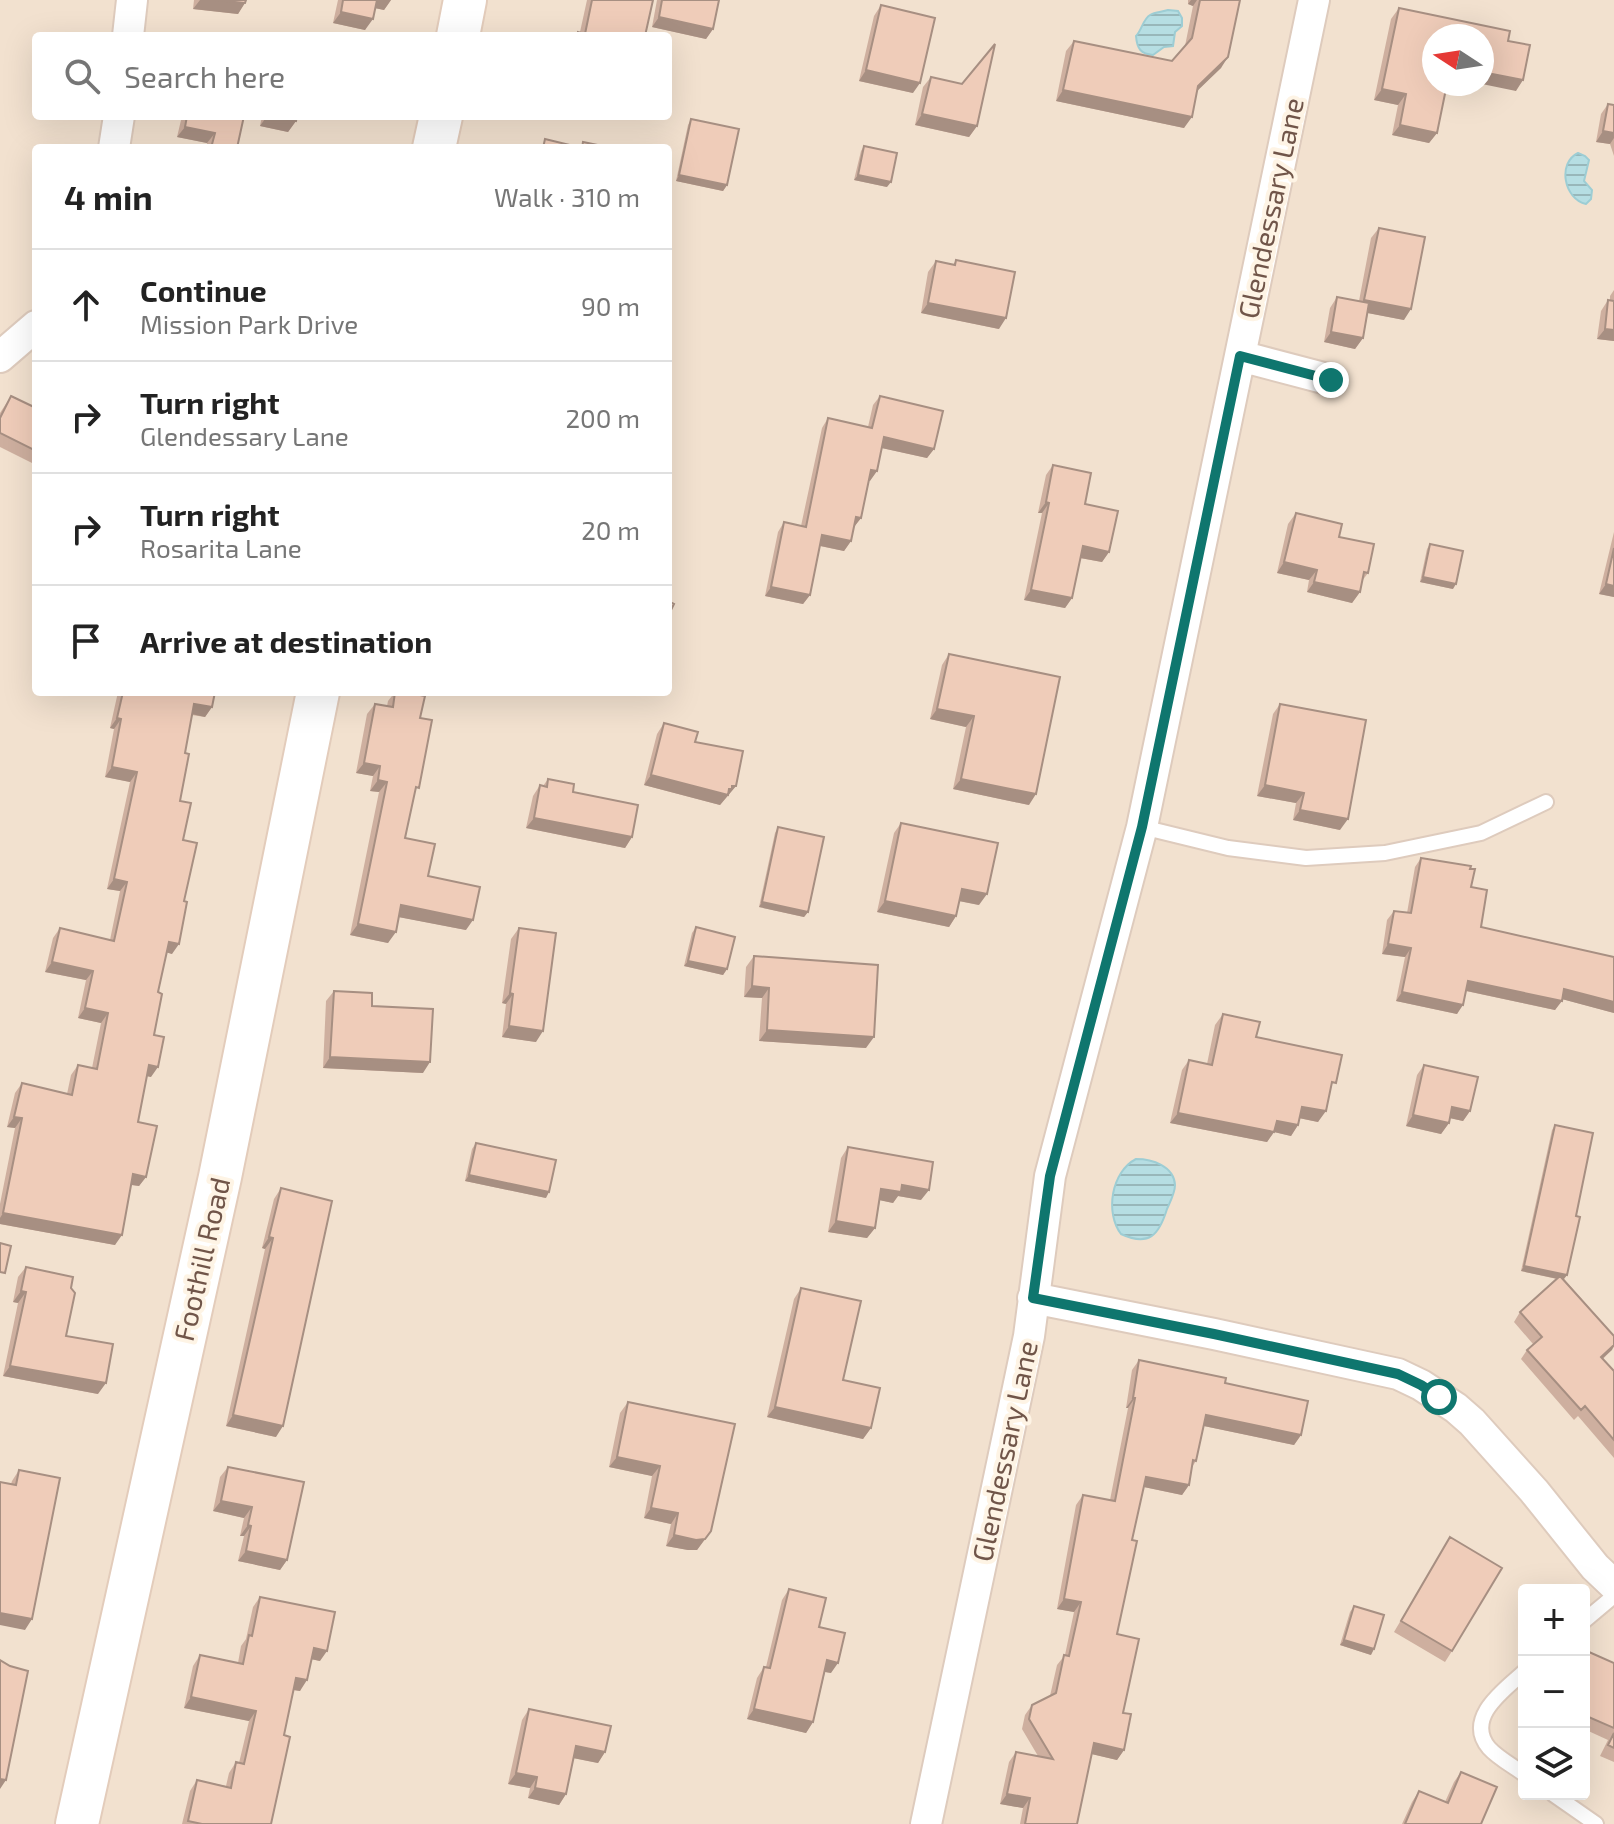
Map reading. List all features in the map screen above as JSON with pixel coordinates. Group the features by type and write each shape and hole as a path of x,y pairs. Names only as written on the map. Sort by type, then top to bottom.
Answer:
{"main road":[{"path":"459,32 465,0"},
{"path":"435,144 440,120"},
{"name":"Foothill Road","path":"77,1824 220,1177 317,696"}],"street":[{"path":"128,32 132,0"},
{"name":"Glendessary Lane","path":"926,1824 1029,1336 1050,1176 1142,827 1314,0"},
{"path":"115,144 118,120"},
{"path":"0,357 32,329"},
{"path":"1240,356 1331,380"},
{"path":"1033,1298 1398,1374 1421,1385 1472,1422 1534,1491 1595,1567 1614,1585"}],"lane":[{"path":"1142,827 1228,848 1306,858 1385,853 1481,833 1546,802"},
{"path":"1590,1616 1614,1596"},
{"path":"1518,1677 1495,1698 1484,1714 1480,1731 1490,1750 1518,1770"},
{"path":"1562,1800 1596,1824"}],"shaded area":[{"path":"0,0 1614,0 1614,1824 0,1824"}],"water":[{"path":"1168,10 1178,11 1182,18 1182,26 1175,32 1173,46 1164,47 1153,55 1143,52 1136,36 1146,19"},
{"path":"1578,153 1589,160 1584,181 1592,190 1591,199 1586,204 1573,195 1566,180 1567,164"},
{"path":"1136,1159 1149,1160 1166,1168 1175,1185 1160,1226 1146,1239 1121,1234 1113,1215 1116,1183 1121,1173"}],"building":[{"path":"215,0 246,0 245,3"},
{"path":"343,0 377,0 373,19 341,12"},
{"path":"592,0 653,0 646,32 585,32"},
{"path":"662,0 719,0 713,29 659,17"},
{"path":"1200,0 1240,0 1228,57 1198,86 1192,117 1063,90 1074,41 1172,61 1192,38"},
{"path":"881,5 935,18 920,83 866,70"},
{"path":"1399,8 1476,24 1422,24 1422,96 1445,96 1437,133 1400,125 1406,94 1382,89"},
{"path":"1494,28 1510,31 1508,41 1530,45 1523,80 1494,74"},
{"path":"995,44 977,126 922,114 931,77 962,84"},
{"path":"1608,104 1614,105 1614,133 1603,131"},
{"path":"691,119 739,129 727,185 679,175"},
{"path":"186,120 243,120 238,144 212,144 215,133 185,127"},
{"path":"545,139 566,144 544,144"},
{"path":"864,146 897,153 891,182 858,175"},
{"path":"1379,228 1425,237 1411,309 1364,300"},
{"path":"956,260 1015,272 1006,318 928,303 936,261 955,265"},
{"path":"1337,297 1369,303 1363,338 1331,332"},
{"path":"1608,300 1614,301 1614,330 1605,329"},
{"path":"11,396 32,406 32,449 0,433 0,418"},
{"path":"880,396 943,411 934,449 884,437 877,471 871,470 861,518 856,517 851,541 822,535 810,595 771,587 784,522 806,527 828,418 872,428"},
{"path":"1053,465 1091,473 1085,504 1118,511 1109,552 1083,546 1072,598 1031,590 1049,503 1046,502"},
{"path":"1296,513 1342,524 1339,537 1374,544 1360,592 1314,582 1317,570 1284,562"},
{"path":"1430,544 1463,551 1456,584 1423,577"},
{"path":"1614,548 1614,586 1606,584"},
{"path":"949,654 1060,677 1036,794 961,779 974,716 937,709"},
{"path":"122,696 214,696 212,707 194,704 185,753 189,754 180,801 191,803 183,840 197,843 184,901 187,902 179,944 169,942 158,992 162,994 154,1035 164,1037 158,1067 149,1065 138,1122 157,1126 146,1177 133,1174 122,1235 3,1213 22,1118 14,1117 22,1083 72,1095 78,1065 97,1069 108,1013 85,1008 93,971 52,962 60,928 114,941 127,882 114,879 137,772 112,767 121,719 117,718"},
{"path":"394,696 425,696 420,718 432,720 419,788 416,787 405,838 435,844 428,876 480,887 473,920 401,905 396,932 358,924 387,782 378,780 380,766 364,763 375,704 393,707"},
{"path":"1280,704 1366,720 1348,819 1300,810 1304,793 1265,785"},
{"path":"664,723 698,732 695,742 743,751 736,786 729,789 728,795 651,775"},
{"path":"548,779 574,784 573,792 638,805 632,837 534,818 540,785 547,787"},
{"path":"901,823 998,843 987,894 962,889 956,916 885,901"},
{"path":"778,827 824,837 808,912 762,902"},
{"path":"1421,858 1475,869 1471,887 1487,890 1481,927 1614,957 1614,1002 1564,989 1562,1001 1468,981 1463,1005 1402,992 1411,948 1388,944 1394,911 1411,913"},
{"path":"696,927 735,937 727,969 688,961"},
{"path":"519,928 556,933 543,1031 509,1026"},
{"path":"754,956 878,965 874,1037 767,1030 769,988 752,986"},
{"path":"334,991 372,993 372,1006 433,1009 430,1062 330,1057"},
{"path":"1223,1014 1260,1022 1256,1037 1342,1055 1326,1111 1302,1107 1298,1125 1277,1121 1274,1132 1178,1113 1189,1060 1212,1065"},
{"path":"1424,1065 1478,1077 1470,1111 1452,1107 1449,1123 1413,1115"},
{"path":"1555,1125 1593,1133 1567,1275 1524,1266"},
{"path":"476,1143 556,1160 549,1192 469,1175"},
{"path":"848,1147 933,1162 929,1190 902,1185 901,1192 881,1189 875,1228 836,1221"},
{"path":"281,1188 332,1201 283,1426 233,1415 273,1238 269,1237"},
{"path":"0,1243 11,1246 5,1273 0,1272"},
{"path":"26,1267 73,1277 71,1288 75,1293 66,1336 113,1344 106,1383 10,1366 26,1292 21,1291"},
{"path":"1560,1276 1614,1336 1614,1345 1601,1357 1614,1371 1614,1440 1585,1406 1581,1410 1527,1350 1542,1337 1520,1312"},
{"path":"801,1288 861,1301 843,1380 880,1388 871,1428 775,1407"},
{"path":"1139,1360 1226,1378 1225,1383 1308,1401 1301,1435 1206,1415 1189,1485 1146,1477 1132,1540 1137,1541 1117,1634 1139,1639 1123,1713 1131,1714 1124,1750 1094,1743 1077,1824 1025,1824 1030,1798 1007,1794 1016,1752 1053,1759 1029,1719 1032,1705 1056,1693 1064,1655 1069,1656 1081,1602 1064,1599 1083,1495 1115,1501 1135,1398"},
{"path":"628,1402 735,1424 711,1531 705,1539 674,1535 678,1513 651,1508 660,1466 617,1457"},
{"path":"228,1467 304,1482 287,1560 246,1551 252,1507 221,1501"},
{"path":"19,1470 60,1478 32,1619 0,1613 0,1482 16,1485"},
{"path":"1450,1537 1502,1568 1452,1651 1401,1621"},
{"path":"789,1589 826,1598 819,1627 845,1633 838,1663 827,1660 813,1722 754,1709 764,1667 770,1668"},
{"path":"260,1597 335,1612 327,1651 314,1648 307,1680 296,1678 284,1735 290,1737 271,1824 202,1824 188,1821 197,1780 231,1788 236,1762 244,1764 256,1711 191,1697 200,1655 243,1664"},
{"path":"1354,1606 1384,1615 1374,1649 1344,1640"},
{"path":"1590,1652 1614,1663 1614,1728 1590,1718"},
{"path":"0,1660 28,1671 6,1780 0,1779"},
{"path":"529,1709 611,1726 605,1752 576,1746 566,1794 535,1788 537,1777 516,1773"},
{"path":"1614,1733 1614,1748 1608,1745"},
{"path":"1461,1772 1497,1787 1481,1824 1405,1824 1419,1791 1448,1803"}],"route":[{"path":"1331,380 1240,356 1142,827 1050,1176 1033,1298 1398,1374 1439,1397"}]}
